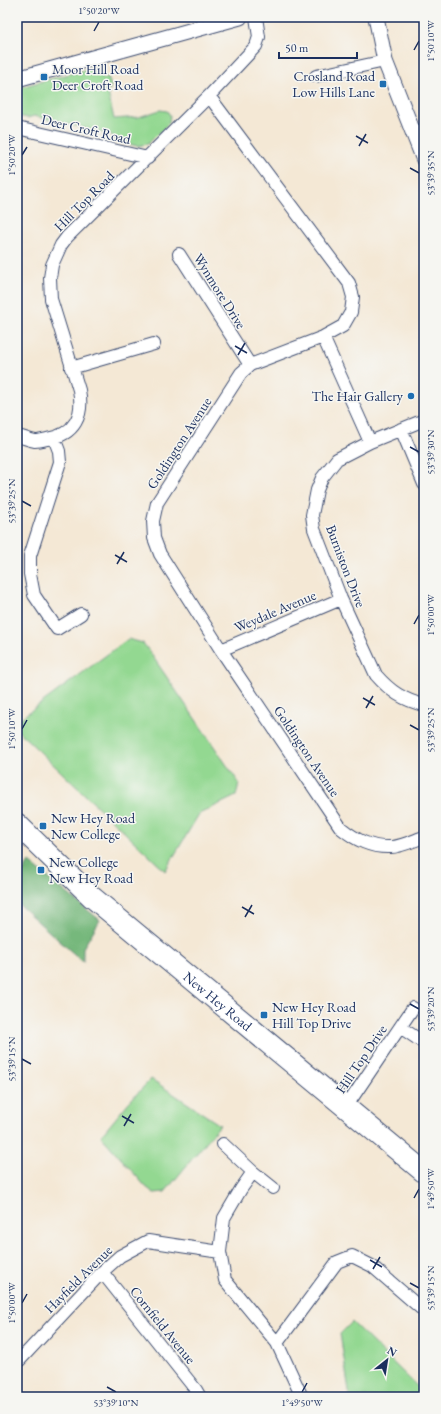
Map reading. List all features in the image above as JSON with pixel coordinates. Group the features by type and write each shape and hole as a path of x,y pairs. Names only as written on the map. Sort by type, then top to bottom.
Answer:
{"highway":[{"name":"New Hey Road","path":"17,824 92,897 424,1172"}],"street":[{"path":"17,79 240,17"},
{"name":"Hill Top Road","path":"54,438 66,432 77,422 81,401 51,299 50,278 52,265 61,245 209,96 256,46 259,37 256,17"},
{"path":"376,17 385,61 418,131 424,160"},
{"path":"316,76 385,61"},
{"name":"Goldington Avenue","path":"209,96 349,283 353,297 351,312 343,326 323,337 250,365 241,373 158,503 153,522 154,538 160,554 221,650 341,828 354,838 366,844 378,846 392,847 424,837"},
{"name":"Deer Croft Road","path":"17,128 148,158"},
{"name":"Wynmore Drive","path":"179,254 250,365"},
{"path":"323,337 370,442"},
{"path":"71,368 154,344"},
{"name":"Burniston Drive","path":"424,420 370,442 337,459 322,478 317,490 312,515 314,529 341,599 376,675 393,692 408,701 424,705"},
{"path":"401,429 424,484"},
{"path":"17,436 36,441 54,438 59,451 60,462 30,556 30,574 34,595 57,629 81,614"},
{"name":"Weydale Avenue","path":"221,650 341,599"},
{"name":"Hill Top Drive","path":"346,1107 414,1008"},
{"name":"Hill Top Drive","path":"400,1027 424,1043"},
{"path":"223,1144 253,1172 273,1188"},
{"path":"253,1172 224,1218 220,1252 225,1280 277,1343 302,1397"},
{"name":"Hayfield Avenue","path":"17,1363 102,1272 120,1256 148,1241 220,1252"},
{"path":"277,1343 337,1262 352,1256 372,1266 424,1311"},
{"name":"Cornfield Avenue","path":"102,1272 200,1397"}],"green space":[{"path":"99,66 103,79 108,77 111,86 108,93 114,119 139,117 160,110 167,111 170,115 169,123 148,144 137,146 116,141 112,135 34,116 28,118 17,116 17,88"},
{"path":"128,639 143,643 239,783 236,796 199,814 165,871 17,730 17,721"},
{"path":"29,862 100,920 83,948 83,962 17,903 17,881"},
{"path":"151,1079 220,1125 165,1192 154,1193 146,1187 101,1136 129,1102"},
{"path":"352,1322 424,1393 424,1397 350,1397 340,1334"}],"place":[{"name":"Moor Hill Road Deer Croft Road","path":"44,77"},
{"name":"Crosland Road Low Hills Lane","path":"383,84"},
{"name":"The Hair Gallery","path":"411,396"},
{"name":"New Hey Road New College","path":"43,826"},
{"name":"New College New Hey Road","path":"41,870"},
{"name":"New Hey Road Hill Top Drive","path":"264,1015"}]}
